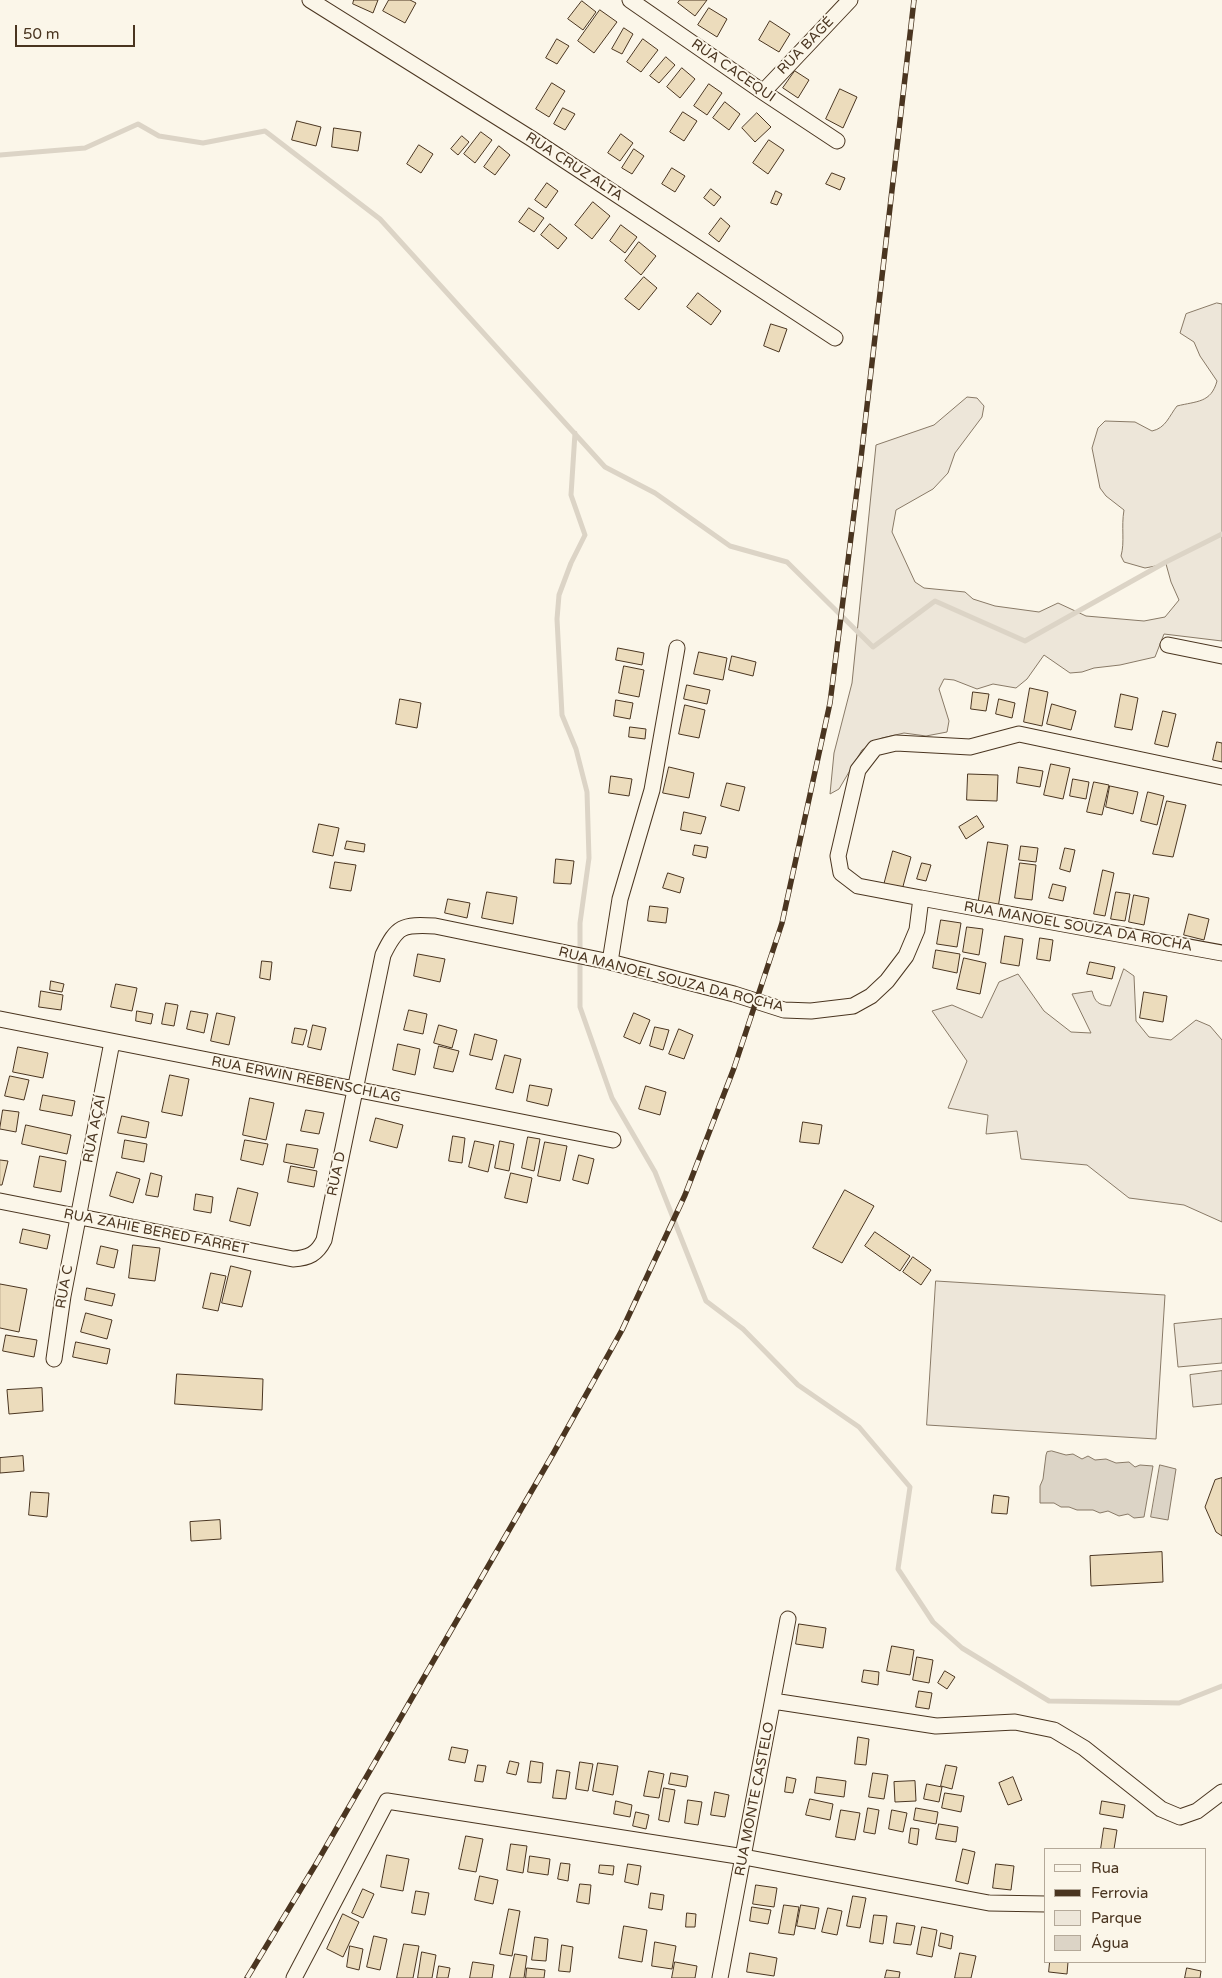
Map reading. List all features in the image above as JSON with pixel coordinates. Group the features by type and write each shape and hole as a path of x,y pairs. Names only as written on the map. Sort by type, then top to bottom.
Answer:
{"street":[{"name":"RUA CRUZ ALTA","path":"310,0 532,140 835,338"},
{"name":"RUA CACEQUI","path":"630,0 762,92 837,141"},
{"name":"RUA BAGÉ","path":"762,92 850,0"},
{"path":"1168,645 1222,656"},
{"path":"610,962 620,899 652,790 677,648"},
{"path":"921,898 858,886 841,873 838,856 858,770 874,748 896,743 970,747 1019,734 1222,777"},
{"name":"RUA MANOEL SOUZA DA ROCHA","path":"355,1090 383,956 398,930 416,925 435,926 610,962 734,994 784,1010 811,1011 853,1006 871,996 887,981 906,956 916,930 921,898 1222,953"},
{"name":"RUA ERWIN REBENSCHLAG","path":"0,1019 612,1140"},
{"name":"RUA AÇAÍ","path":"78,1216 112,1042"},
{"name":"RUA D","path":"312,1255 319,1249 324,1240 355,1090"},
{"name":"RUA ZAHIE BERED FARRET","path":"0,1201 293,1259 312,1255"},
{"name":"RUA C","path":"54,1359 63,1296 78,1216"},
{"name":"RUA MONTE CASTELO","path":"720,1978 788,1619"},
{"path":"773,1702 936,1726 1015,1722 1054,1730 1084,1748 1161,1809 1180,1817 1197,1811 1222,1792"},
{"path":"294,1978 388,1801 744,1857 990,1903 1044,1904"}],"green space":[{"path":"1217,303 1222,304 1222,641 1164,634 1155,657 1070,673 1044,655 1027,679 1016,688 993,684 977,689 954,680 944,679 939,689 949,721 947,732 926,736 904,733 882,738 862,750 839,789 830,794 834,753 852,683 876,445 934,425 967,397 977,398 984,406 982,417 955,453 948,473 933,489 896,510 892,532 915,582 924,588 965,592 973,599 995,606 1039,612 1058,603 1086,616 1144,621 1165,617 1179,600 1166,564 1145,568 1124,562 1121,556 1124,510 1106,496 1100,488 1092,448 1098,428 1105,421 1135,422 1152,431 1161,427 1167,421 1177,406 1197,402 1211,393 1217,381 1200,356 1194,342 1180,333 1186,314"},
{"path":"1124,969 1134,976 1136,1021 1149,1037 1171,1040 1196,1020 1210,1026 1222,1040 1222,1222 1184,1205 1129,1198 1087,1165 1021,1159 1017,1131 986,1134 988,1115 948,1108 967,1061 932,1011 952,1005 982,1018 999,982 1018,974 1044,1011 1071,1032 1091,1033 1072,994 1092,991 1094,998 1098,1002 1110,1006"},
{"path":"936,1281 1165,1295 1156,1439 927,1425"},
{"path":"1222,1319 1222,1363 1178,1367 1174,1324"},
{"path":"1222,1371 1222,1404 1193,1407 1190,1375"}],"water":[{"path":"1052,1451 1066,1455 1073,1454 1082,1459 1088,1456 1095,1460 1106,1459 1116,1463 1129,1462 1135,1467 1140,1465 1153,1466 1144,1517 1134,1518 1128,1514 1119,1516 1108,1511 1100,1513 1093,1510 1061,1507 1054,1503 1040,1503 1040,1486 1043,1479 1046,1455 1047,1452"},
{"path":"1160,1465 1176,1469 1168,1520 1151,1517"}],"building":[{"path":"354,0 378,0 373,13 353,4"},
{"path":"389,0 410,0 416,3 405,23 383,11"},
{"path":"680,0 707,0 695,16 678,3"},
{"path":"582,1 596,12 583,30 568,19"},
{"path":"709,8 727,19 717,37 698,25"},
{"path":"600,10 617,22 594,53 578,41"},
{"path":"770,21 790,34 779,52 759,40"},
{"path":"624,28 633,34 622,54 612,49"},
{"path":"557,39 569,46 557,64 546,58"},
{"path":"643,39 658,50 641,72 627,62"},
{"path":"666,57 675,65 659,83 650,76"},
{"path":"682,68 695,79 680,98 667,87"},
{"path":"795,71 809,80 798,98 783,88"},
{"path":"552,83 565,91 549,117 536,109"},
{"path":"709,84 722,93 707,115 694,106"},
{"path":"840,89 857,97 843,128 826,119"},
{"path":"725,102 740,114 729,130 713,118"},
{"path":"563,108 575,114 565,130 554,124"},
{"path":"683,112 697,121 684,141 670,132"},
{"path":"757,113 771,127 755,142 742,128"},
{"path":"297,121 321,127 316,146 292,140"},
{"path":"334,128 361,132 358,151 332,147"},
{"path":"481,132 492,140 475,163 464,154"},
{"path":"621,134 633,143 620,161 608,153"},
{"path":"462,136 469,142 458,155 451,149"},
{"path":"769,140 784,150 768,174 753,163"},
{"path":"419,145 433,154 421,173 407,164"},
{"path":"499,146 510,155 495,175 484,167"},
{"path":"634,149 644,156 632,174 622,168"},
{"path":"672,168 685,176 675,192 662,184"},
{"path":"832,173 845,178 840,190 826,184"},
{"path":"547,183 558,191 546,208 535,200"},
{"path":"711,189 721,197 714,206 704,198"},
{"path":"776,191 782,194 777,205 771,203"},
{"path":"593,202 610,216 592,239 575,225"},
{"path":"529,208 544,218 534,232 519,222"},
{"path":"721,218 730,226 719,242 709,234"},
{"path":"550,224 567,238 558,249 541,235"},
{"path":"621,225 637,237 625,253 610,241"},
{"path":"639,242 656,256 641,275 625,261"},
{"path":"644,277 657,288 639,310 625,299"},
{"path":"698,293 721,311 711,325 687,307"},
{"path":"771,324 787,329 779,352 764,346"},
{"path":"618,648 644,653 642,665 616,660"},
{"path":"699,652 727,658 723,680 694,674"},
{"path":"732,656 756,662 753,676 729,670"},
{"path":"624,666 644,670 639,697 619,693"},
{"path":"687,685 710,690 707,704 684,699"},
{"path":"1030,688 1048,692 1042,726 1024,722"},
{"path":"973,692 989,694 986,711 971,709"},
{"path":"1121,694 1138,698 1132,730 1115,727"},
{"path":"400,699 421,703 417,728 396,724"},
{"path":"999,699 1015,703 1012,718 996,714"},
{"path":"616,700 633,703 630,719 614,716"},
{"path":"1052,704 1076,711 1071,730 1047,724"},
{"path":"685,705 705,710 699,738 679,734"},
{"path":"1163,711 1176,714 1168,747 1155,744"},
{"path":"630,727 646,729 645,739 629,737"},
{"path":"1217,742 1222,743 1222,762 1213,760"},
{"path":"1051,764 1070,768 1063,799 1044,795"},
{"path":"669,767 694,773 689,798 663,793"},
{"path":"1019,767 1043,771 1040,787 1017,783"},
{"path":"968,774 998,775 997,801 967,800"},
{"path":"611,776 632,779 629,796 609,793"},
{"path":"1073,779 1089,782 1086,799 1070,796"},
{"path":"1094,782 1109,785 1102,815 1087,812"},
{"path":"727,783 745,787 739,811 721,806"},
{"path":"1110,786 1138,792 1133,814 1106,807"},
{"path":"1148,792 1164,796 1157,825 1141,821"},
{"path":"1167,801 1186,805 1173,857 1153,854"},
{"path":"684,812 706,817 701,834 681,830"},
{"path":"977,816 984,827 966,839 959,827"},
{"path":"319,824 339,828 333,856 313,852"},
{"path":"347,841 365,844 364,852 345,849"},
{"path":"988,842 1008,845 998,908 978,905"},
{"path":"695,845 708,847 706,858 693,855"},
{"path":"1021,846 1038,848 1036,862 1019,860"},
{"path":"1065,848 1075,850 1070,872 1060,869"},
{"path":"893,851 911,857 902,890 884,885"},
{"path":"556,859 574,861 571,884 554,883"},
{"path":"335,862 356,865 351,891 330,888"},
{"path":"922,863 931,865 926,881 917,879"},
{"path":"1020,863 1036,865 1032,900 1015,898"},
{"path":"1103,870 1114,873 1105,916 1094,914"},
{"path":"668,873 684,878 680,893 663,888"},
{"path":"1053,884 1066,887 1063,901 1049,898"},
{"path":"487,892 517,897 513,924 482,918"},
{"path":"1116,892 1130,894 1125,921 1111,919"},
{"path":"1134,895 1149,898 1144,925 1129,922"},
{"path":"448,899 470,903 467,918 445,913"},
{"path":"650,906 668,908 666,923 648,921"},
{"path":"1189,914 1209,919 1204,940 1184,935"},
{"path":"941,920 961,923 957,947 937,944"},
{"path":"967,927 983,929 979,955 963,952"},
{"path":"1005,936 1023,939 1019,966 1001,963"},
{"path":"1040,938 1053,940 1050,961 1037,959"},
{"path":"936,950 960,954 957,973 933,968"},
{"path":"418,954 445,959 440,982 414,976"},
{"path":"964,958 986,963 980,994 957,989"},
{"path":"262,961 272,962 270,980 260,978"},
{"path":"1090,962 1115,967 1112,979 1087,974"},
{"path":"51,981 64,984 62,992 50,990"},
{"path":"116,984 137,988 132,1011 111,1007"},
{"path":"41,991 63,995 61,1010 39,1007"},
{"path":"1144,992 1167,996 1163,1022 1140,1018"},
{"path":"166,1003 178,1005 174,1026 162,1024"},
{"path":"409,1010 427,1014 423,1034 404,1030"},
{"path":"137,1011 153,1014 151,1024 136,1021"},
{"path":"191,1011 208,1014 204,1033 187,1029"},
{"path":"217,1013 235,1017 229,1045 211,1041"},
{"path":"634,1013 650,1020 640,1044 624,1037"},
{"path":"313,1025 326,1028 321,1050 308,1047"},
{"path":"439,1025 457,1030 452,1048 434,1043"},
{"path":"655,1027 669,1030 663,1050 650,1046"},
{"path":"295,1028 307,1030 303,1045 292,1043"},
{"path":"679,1029 693,1035 684,1059 669,1054"},
{"path":"475,1034 497,1040 492,1060 470,1055"},
{"path":"398,1044 420,1049 415,1075 393,1070"},
{"path":"439,1046 459,1051 453,1072 434,1068"},
{"path":"18,1047 48,1053 43,1078 13,1072"},
{"path":"505,1055 521,1059 513,1093 496,1089"},
{"path":"170,1075 189,1079 182,1116 162,1112"},
{"path":"10,1076 29,1080 24,1100 5,1096"},
{"path":"530,1085 552,1089 548,1106 527,1101"},
{"path":"646,1086 666,1092 660,1115 639,1109"},
{"path":"43,1095 75,1101 72,1116 40,1110"},
{"path":"250,1098 274,1103 266,1140 243,1135"},
{"path":"3,1110 19,1112 16,1132 0,1129"},
{"path":"306,1110 324,1113 319,1134 301,1131"},
{"path":"122,1116 149,1122 146,1138 118,1133"},
{"path":"376,1118 403,1125 397,1148 370,1141"},
{"path":"803,1122 822,1125 819,1144 800,1142"},
{"path":"26,1125 71,1135 67,1154 22,1144"},
{"path":"453,1136 465,1138 462,1163 449,1161"},
{"path":"528,1137 540,1139 534,1171 522,1168"},
{"path":"125,1140 147,1144 144,1162 122,1158"},
{"path":"245,1140 268,1144 263,1165 241,1160"},
{"path":"475,1141 494,1145 488,1172 469,1167"},
{"path":"500,1141 514,1144 509,1171 495,1168"},
{"path":"545,1142 567,1146 560,1181 538,1176"},
{"path":"287,1144 318,1149 314,1168 284,1162"},
{"path":"579,1155 594,1159 588,1184 573,1180"},
{"path":"40,1156 66,1161 61,1192 34,1187"},
{"path":"0,1160 8,1161 2,1185 0,1185"},
{"path":"291,1166 317,1171 314,1187 288,1182"},
{"path":"117,1172 140,1179 133,1203 110,1196"},
{"path":"151,1173 162,1176 158,1197 146,1195"},
{"path":"511,1173 532,1178 527,1203 505,1198"},
{"path":"238,1188 258,1193 250,1226 230,1221"},
{"path":"845,1190 874,1206 842,1263 813,1248"},
{"path":"196,1194 213,1197 211,1213 194,1210"},
{"path":"23,1229 50,1235 47,1249 20,1243"},
{"path":"875,1232 910,1256 900,1271 865,1246"},
{"path":"133,1245 160,1248 155,1281 129,1278"},
{"path":"101,1246 118,1250 114,1268 97,1264"},
{"path":"913,1257 931,1270 921,1285 903,1272"},
{"path":"231,1266 251,1271 242,1307 222,1303"},
{"path":"211,1273 226,1276 218,1311 203,1308"},
{"path":"0,1284 27,1289 19,1332 0,1328"},
{"path":"87,1288 115,1294 112,1306 85,1300"},
{"path":"86,1313 112,1320 107,1339 81,1332"},
{"path":"6,1335 37,1340 34,1357 3,1351"},
{"path":"76,1342 110,1349 107,1364 73,1357"},
{"path":"177,1374 263,1379 262,1410 175,1404"},
{"path":"42,1388 43,1411 9,1414 7,1390"},
{"path":"23,1456 24,1471 0,1473 0,1458"},
{"path":"1222,1478 1222,1536 1216,1532 1205,1507 1215,1480"},
{"path":"31,1492 49,1493 47,1517 29,1515"},
{"path":"994,1495 1009,1497 1007,1514 992,1513"},
{"path":"220,1520 221,1539 191,1541 190,1522"},
{"path":"1162,1552 1163,1582 1091,1586 1090,1556"},
{"path":"799,1624 826,1628 823,1648 796,1644"},
{"path":"892,1646 914,1650 910,1675 887,1671"},
{"path":"917,1657 933,1660 929,1683 913,1680"},
{"path":"864,1670 879,1672 878,1685 862,1682"},
{"path":"945,1671 955,1677 947,1689 938,1683"},
{"path":"919,1691 932,1693 929,1709 916,1707"},
{"path":"858,1737 869,1739 866,1765 855,1764"},
{"path":"452,1747 468,1750 465,1763 449,1760"},
{"path":"510,1761 519,1763 516,1775 507,1773"},
{"path":"531,1761 543,1763 541,1783 528,1782"},
{"path":"580,1762 593,1764 588,1791 576,1789"},
{"path":"598,1763 618,1766 613,1795 593,1791"},
{"path":"478,1765 486,1766 483,1782 475,1781"},
{"path":"946,1765 957,1767 952,1789 941,1786"},
{"path":"557,1770 570,1772 566,1799 553,1798"},
{"path":"649,1771 664,1774 659,1798 644,1796"},
{"path":"671,1773 688,1776 686,1787 669,1784"},
{"path":"873,1773 888,1775 884,1799 869,1797"},
{"path":"787,1777 796,1779 793,1793 785,1792"},
{"path":"817,1777 846,1781 844,1797 815,1793"},
{"path":"1013,1777 1022,1800 1008,1805 999,1783"},
{"path":"915,1781 916,1801 895,1802 894,1782"},
{"path":"927,1784 942,1787 939,1802 924,1799"},
{"path":"664,1788 675,1790 669,1822 659,1820"},
{"path":"715,1792 729,1795 725,1817 711,1815"},
{"path":"945,1793 964,1796 961,1812 942,1808"},
{"path":"810,1799 833,1804 830,1820 806,1815"},
{"path":"688,1800 702,1802 698,1825 685,1823"},
{"path":"616,1801 632,1805 630,1817 614,1814"},
{"path":"1102,1801 1125,1805 1123,1818 1100,1814"},
{"path":"868,1808 879,1810 875,1834 864,1832"},
{"path":"916,1808 938,1812 936,1824 914,1820"},
{"path":"841,1810 860,1813 855,1840 836,1837"},
{"path":"892,1810 907,1813 903,1832 889,1829"},
{"path":"636,1812 649,1815 646,1829 633,1826"},
{"path":"939,1824 958,1827 956,1842 936,1839"},
{"path":"911,1828 919,1829 917,1845 909,1843"},
{"path":"1104,1828 1117,1830 1114,1848 1101,1848"},
{"path":"466,1836 483,1839 476,1872 459,1869"},
{"path":"511,1844 527,1846 523,1873 507,1870"},
{"path":"963,1849 975,1852 968,1884 956,1881"},
{"path":"387,1855 409,1859 403,1891 381,1887"},
{"path":"530,1856 550,1859 548,1875 528,1872"},
{"path":"561,1863 570,1864 568,1881 558,1879"},
{"path":"628,1864 641,1866 638,1885 625,1882"},
{"path":"996,1864 1014,1866 1011,1890 993,1888"},
{"path":"600,1865 614,1866 613,1875 599,1873"},
{"path":"480,1876 498,1880 493,1904 475,1900"},
{"path":"580,1884 591,1885 589,1904 577,1902"},
{"path":"756,1885 777,1888 774,1907 753,1904"},
{"path":"363,1889 374,1894 363,1918 352,1913"},
{"path":"416,1891 429,1893 425,1915 412,1913"},
{"path":"651,1893 664,1895 662,1910 649,1908"},
{"path":"853,1896 866,1898 860,1928 847,1926"},
{"path":"784,1905 799,1907 794,1935 779,1933"},
{"path":"801,1905 819,1908 815,1929 797,1926"},
{"path":"752,1907 771,1910 768,1924 750,1921"},
{"path":"828,1908 842,1911 837,1935 822,1932"},
{"path":"509,1909 520,1911 512,1956 500,1954"},
{"path":"687,1913 696,1914 695,1927 686,1927"},
{"path":"343,1914 359,1922 343,1957 327,1949"},
{"path":"874,1915 887,1916 883,1944 870,1942"},
{"path":"897,1923 915,1926 911,1945 894,1943"},
{"path":"624,1926 647,1930 642,1962 619,1958"},
{"path":"922,1927 937,1930 932,1957 917,1954"},
{"path":"941,1933 953,1936 951,1949 939,1946"},
{"path":"374,1936 387,1939 380,1970 367,1967"},
{"path":"535,1937 548,1939 546,1961 532,1960"},
{"path":"655,1942 676,1946 672,1969 652,1966"},
{"path":"404,1944 419,1946 413,1978 397,1978"},
{"path":"562,1945 573,1947 570,1972 559,1971"},
{"path":"350,1946 363,1949 359,1970 347,1967"},
{"path":"422,1952 436,1955 432,1978 418,1978"},
{"path":"750,1953 777,1958 774,1976 747,1972"},
{"path":"960,1953 976,1956 971,1978 955,1978"},
{"path":"515,1954 527,1956 524,1978 510,1978"},
{"path":"473,1962 494,1965 492,1978 470,1978"},
{"path":"675,1962 697,1966 695,1978 672,1978"},
{"path":"1050,1963 1068,1963 1067,1974 1049,1972"},
{"path":"439,1966 450,1968 448,1978 437,1978"},
{"path":"527,1968 545,1970 544,1978 526,1978"},
{"path":"1187,1968 1201,1971 1200,1978 1185,1978"},
{"path":"887,1970 900,1972 899,1978 885,1978"}],"waterway":[{"path":"0,155 85,148 138,124 159,136 203,143 265,131 380,219 605,467 655,493 730,546 787,562 873,647 935,601 1025,641 1166,562 1222,534"},
{"path":"575,433 571,495 585,535 571,563 559,595 557,619 562,715 576,749 587,792 589,858 580,923 580,1007 612,1098 655,1172 706,1301 743,1329 798,1385 859,1427 910,1487 898,1569 933,1622 962,1648 1049,1701 1179,1703 1222,1686"}],"railway":[{"path":"247,1978 316,1864 553,1454 622,1330 685,1195 734,1068 782,923 830,703 861,458 914,0"}]}
